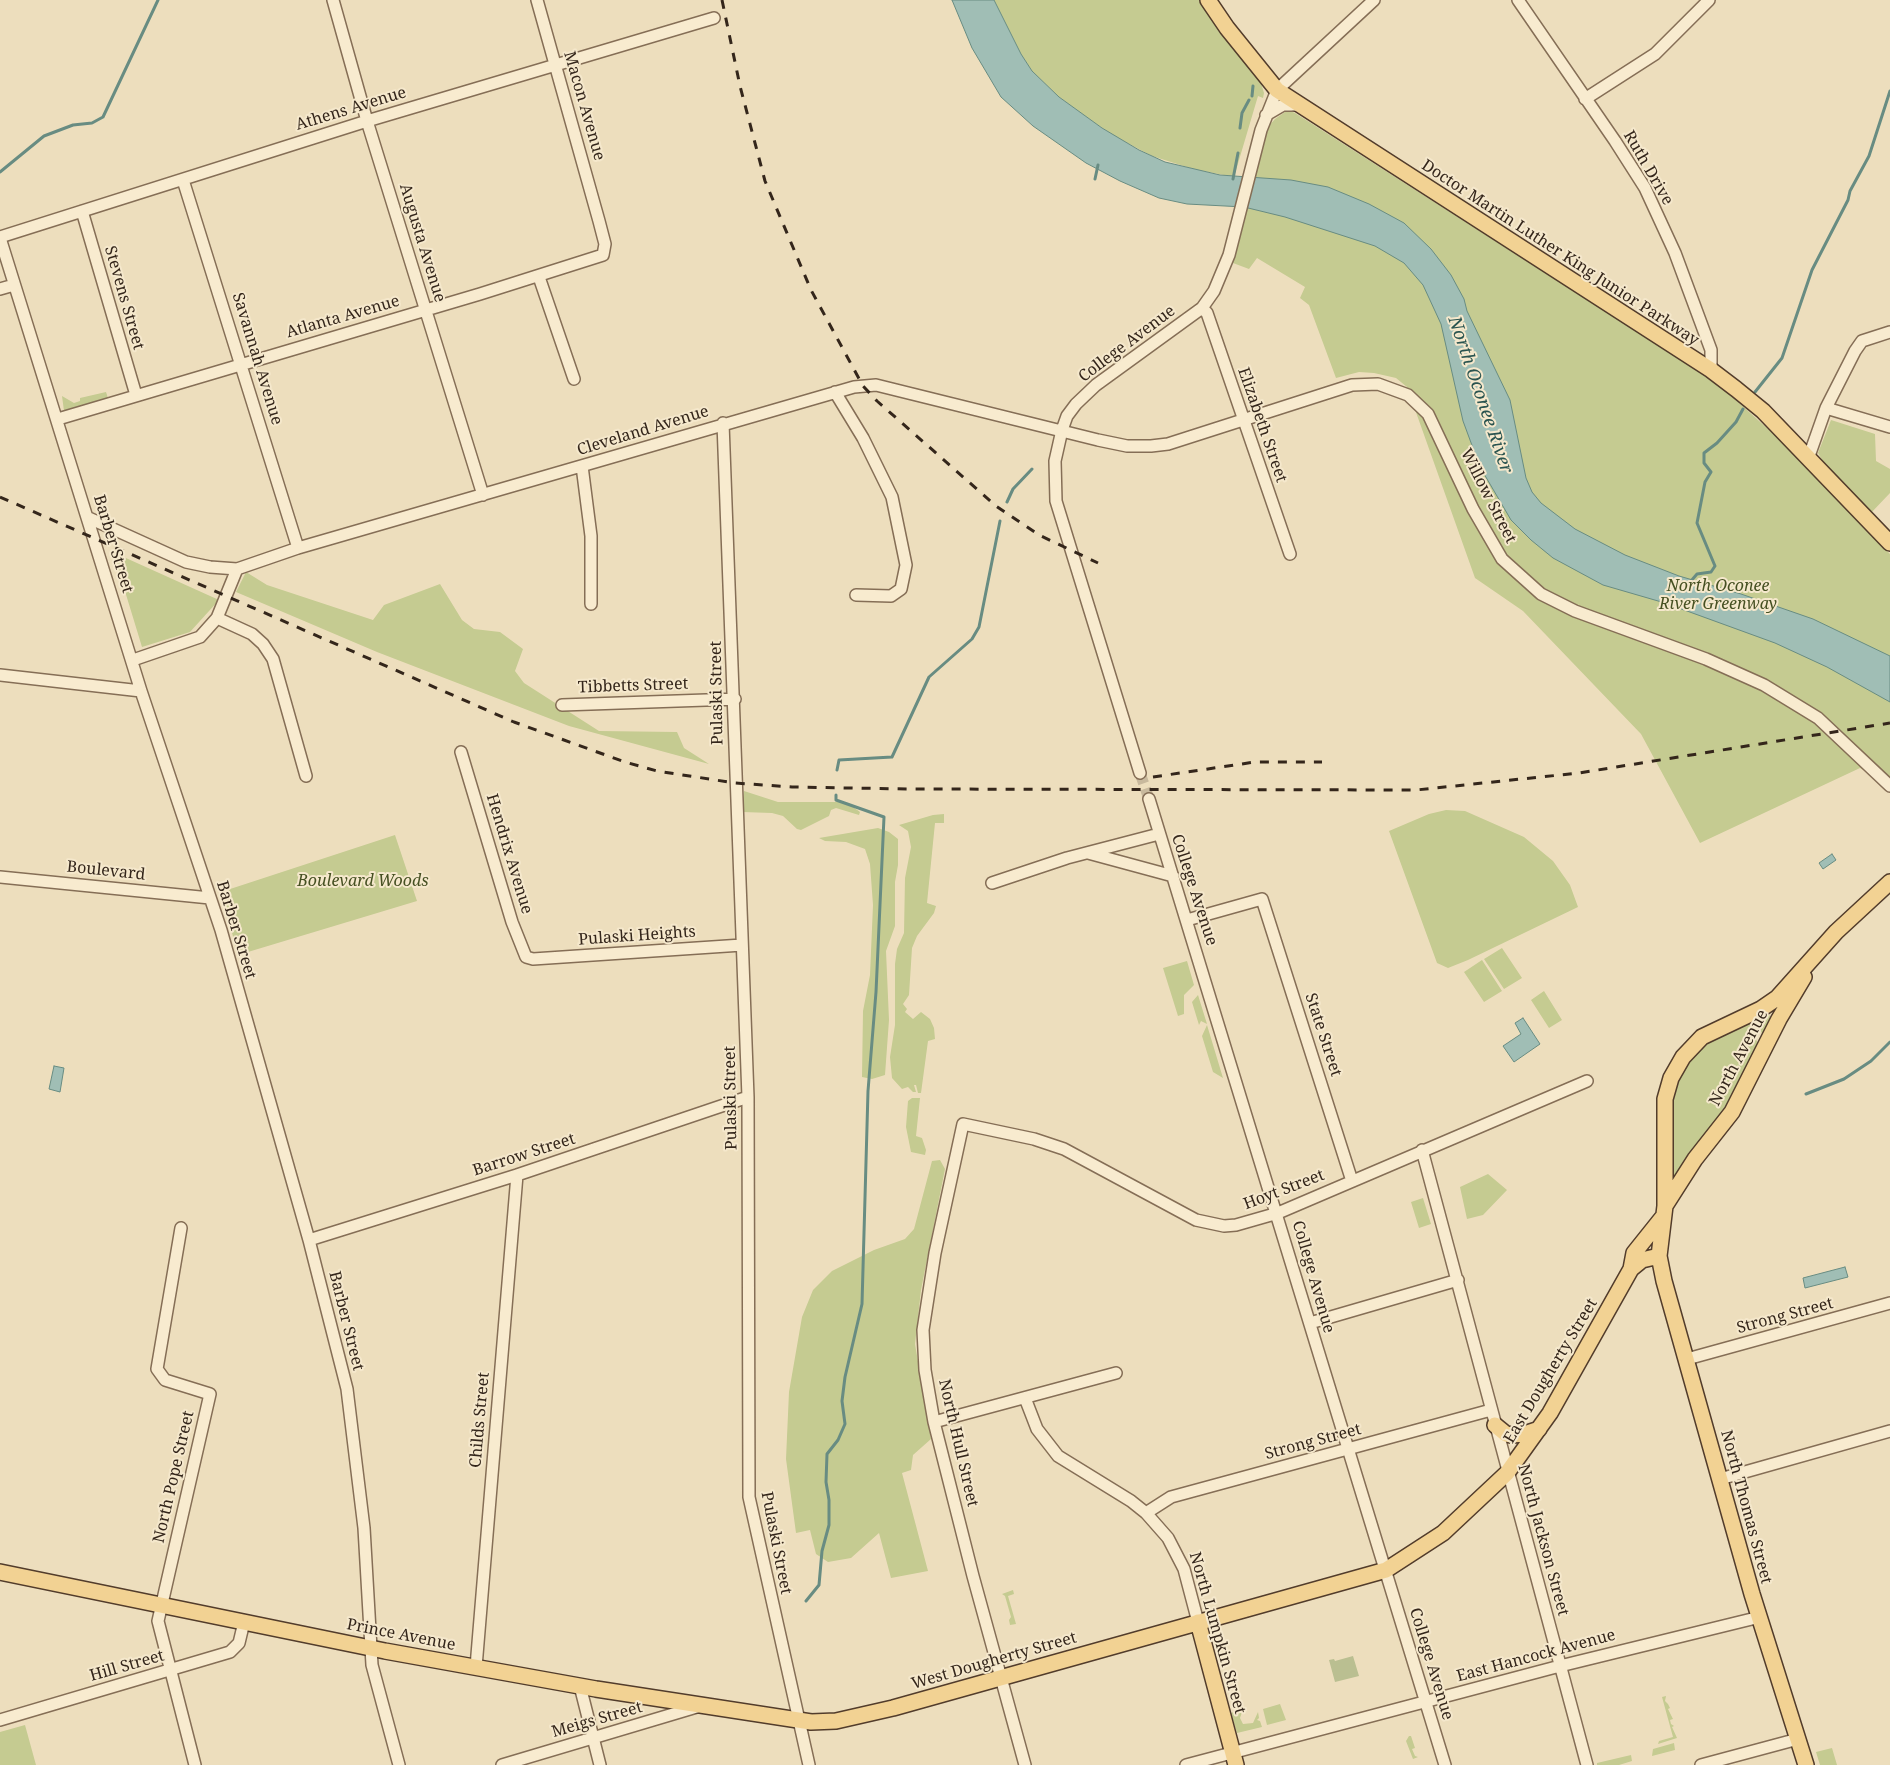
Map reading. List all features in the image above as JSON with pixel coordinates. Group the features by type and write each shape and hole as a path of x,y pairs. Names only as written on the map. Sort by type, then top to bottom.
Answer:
{"main road":[{"name":"Doctor Martin Luther King Junior Parkway","path":"1208,0 1227,28 1277,90 1711,370 1763,411 1890,543"},
{"name":"North Avenue","path":"1659,1256 1664,1211 1665,1099 1671,1078 1683,1057 1702,1038 1761,1009 1777,998 1855,913 1890,882"},
{"name":"North Avenue","path":"1664,1211 1695,1159 1732,1112 1779,1020 1822,948"},
{"name":"East Dougherty Street","path":"1198,1622 1386,1570 1443,1533 1508,1473 1539,1429 1631,1269 1634,1253 1664,1211"},
{"path":"1631,1269 1642,1260 1659,1256"},
{"name":"North Thomas Street","path":"1659,1256 1720,1479 1806,1765"},
{"path":"1493,1417 1506,1434 1512,1435 1539,1429"},
{"name":"Prince Avenue","path":"0,1572 476,1667 580,1686 798,1720"},
{"name":"West Dougherty Street","path":"798,1720 836,1722 867,1715 1198,1622"},
{"name":"North Lumpkin Street","path":"1198,1622 1234,1759"}],"street":[{"name":"Augusta Avenue","path":"333,0 366,121 483,495"},
{"name":"Macon Avenue","path":"537,0 599,221"},
{"path":"1277,90 1374,0"},
{"name":"Ruth Drive","path":"1518,0 1616,141 1645,188 1675,253 1711,350 1711,370"},
{"path":"1585,99 1655,54 1710,0"},
{"name":"Athens Avenue","path":"0,238 366,121 714,18"},
{"name":"College Avenue","path":"1140,773 1056,501 1055,461 1067,416 1076,404 1096,385 1202,308 1220,277 1235,231 1261,130 1277,90"},
{"path":"1266,115 1283,105 1301,105"},
{"name":"Savannah Avenue","path":"183,180 298,548"},
{"name":"Stevens Street","path":"82,211 136,395"},
{"name":"Atlanta Avenue","path":"58,419 241,363 539,276 603,255 605,244 599,221"},
{"name":"Barber Street","path":"0,238 89,518 141,691 210,898 309,1240 347,1389 365,1536 372,1665 399,1765"},
{"path":"539,276 574,379"},
{"path":"0,289 14,285"},
{"name":"Elizabeth Street","path":"1202,308 1208,313 1290,554"},
{"path":"1808,459 1826,408 1848,362 1862,341 1890,332"},
{"name":"Willow Street","path":"1062,430 1127,446 1151,446 1168,444 1352,385 1378,384 1408,395 1428,414 1473,509 1502,559 1541,594 1575,611 1706,660 1764,685 1818,718 1890,786"},
{"name":"Cleveland Avenue","path":"89,518 186,562 210,567 237,569 298,548 723,423 835,392 876,385 1062,430"},
{"path":"835,392 863,438 892,497 906,565 901,589 890,596 856,595"},
{"path":"1826,408 1890,427"},
{"name":"Pulaski Street","path":"723,423 748,1097 749,1497 809,1765"},
{"path":"582,466 591,536 591,604"},
{"path":"133,660 200,637 217,618 237,569"},
{"path":"217,618 252,634 263,644 273,658 306,776"},
{"path":"0,675 141,691"},
{"name":"Tibbetts Street","path":"562,705 734,699"},
{"name":"Hendrix Avenue","path":"461,752 520,944 526,957 534,959"},
{"name":"College Avenue","path":"1148,799 1278,1213 1445,1765"},
{"path":"992,883 1086,853 1159,834"},
{"path":"1086,853 1173,876"},
{"name":"Boulevard","path":"0,879 210,898"},
{"name":"State Street","path":"1187,920 1262,899 1352,1181"},
{"name":"Pulaski Heights","path":"534,959 742,946"},
{"name":"Hoyt Street","path":"963,1124 1034,1139 1064,1149 1202,1222 1216,1225 1236,1225 1278,1213 1587,1081"},
{"name":"Barrow Street","path":"309,1240 517,1175 748,1097"},
{"name":"North Hull Street","path":"963,1124 935,1253 923,1330 925,1370 934,1422 973,1576 1025,1765"},
{"name":"North Jackson Street","path":"1422,1150 1587,1765"},
{"name":"Childs Street","path":"476,1667 517,1175"},
{"name":"North Pope Street","path":"181,1228 157,1369 164,1380 210,1394 158,1624 195,1765"},
{"path":"1310,1323 1458,1280"},
{"name":"Strong Street","path":"1687,1359 1890,1303"},
{"path":"934,1422 1116,1373"},
{"name":"North Lumpkin Street","path":"1025,1398 1037,1429 1058,1456 1146,1513 1168,1538 1184,1569 1198,1622"},
{"name":"Strong Street","path":"1146,1513 1171,1496 1349,1449 1493,1417"},
{"path":"1720,1479 1890,1431"},
{"name":"East Hancock Avenue","path":"1186,1765 1234,1759 1425,1702 1560,1666 1760,1617"},
{"name":"Hill Street","path":"0,1720 170,1671 234,1649 239,1643 244,1622"},
{"path":"580,1686 600,1765"},
{"name":"Meigs Street","path":"502,1765 702,1706"},
{"path":"1701,1765 1798,1739"}],"green space":[{"path":"994,0 1202,0 1230,43 1260,80 1264,93 1263,98 1258,96 1234,177 1193,169 1152,156 1114,136 1079,112 1059,97 1032,71 1021,54"},
{"name":"North Oconee River Greenway","path":"1288,110 1717,383 1779,439 1890,554 1890,784 1860,768 1700,843 1641,734 1523,611 1475,578 1407,387 1396,378 1374,373 1359,372 1336,378 1309,305 1300,298 1305,287 1257,258 1249,269 1233,263 1266,129 1275,119"},
{"path":"106,392 108,398 64,411 62,396 74,403 80,401 80,398"},
{"path":"1831,420 1875,434 1876,461 1890,469 1890,493 1870,514 1835,482 1818,453"},
{"path":"117,554 219,600 190,632 142,647 117,565"},
{"path":"246,572 267,585 373,620 384,605 440,584 462,620 474,629 500,632 523,649 515,671 524,683 599,731 677,732 684,748 709,764 569,726 377,652 236,592"},
{"path":"744,791 778,802 846,802 860,812 859,815 836,808 831,810 829,816 801,830 797,829 783,816 772,813 742,812"},
{"path":"1446,810 1465,811 1524,837 1553,861 1570,885 1578,907 1448,968 1437,963 1389,831 1429,814"},
{"path":"944,814 944,823 935,823 927,903 936,906 934,913 917,936 912,948 909,995 903,1004 907,1009 905,1012 913,1019 921,1012 930,1019 934,1028 935,1039 928,1041 921,1093 918,1093 916,1085 914,1085 916,1092 913,1092 908,1087 902,1089 892,1078 890,1057 895,1025 895,964 897,949 904,933 905,878 911,847 908,831 899,825 933,815"},
{"path":"878,828 889,832 898,839 898,865 895,882 895,926 886,951 889,1020 885,1075 872,1079 862,1077 863,1011 870,975 873,905 870,864 865,849 846,842 825,841 819,838"},
{"name":"Boulevard Woods","path":"395,835 417,901 238,955 221,892"},
{"path":"1502,948 1522,978 1504,989 1484,959"},
{"path":"1482,960 1502,991 1484,1002 1464,972"},
{"path":"1187,961 1194,985 1184,995 1184,1014 1178,1016 1163,968"},
{"path":"1544,991 1562,1020 1549,1028 1531,1000"},
{"path":"1198,995 1207,1024 1201,1021 1199,1025 1192,1002"},
{"path":"1767,1013 1772,1018 1763,1036 1755,1018"},
{"path":"1749,1020 1759,1047 1744,1083 1669,1187 1672,1088 1700,1044"},
{"path":"1207,1025 1223,1078 1213,1072 1202,1036"},
{"path":"912,1098 920,1098 916,1136 922,1138 926,1150 925,1155 911,1152 906,1127 908,1101"},
{"path":"940,1160 945,1169 921,1290 915,1344 931,1439 913,1455 911,1470 902,1473 928,1571 891,1578 879,1533 851,1558 828,1562 816,1554 810,1530 796,1533 786,1459 789,1392 802,1317 813,1290 832,1271 874,1250 905,1239 914,1229 932,1161"},
{"path":"1488,1174 1507,1190 1483,1215 1467,1219 1460,1187"},
{"path":"1423,1198 1431,1224 1419,1228 1411,1202"},
{"path":"1013,1590 1014,1594 1008,1596 1016,1624 1010,1625 1009,1620 1011,1617 1005,1596 1002,1594"},
{"path":"1353,1656 1359,1676 1335,1682 1329,1660 1334,1659 1335,1661"},
{"path":"1666,1696 1665,1701 1670,1708 1668,1709 1673,1719 1670,1720 1671,1724 1674,1726 1672,1727 1677,1738 1658,1744 1659,1741 1673,1737 1662,1697"},
{"path":"1280,1704 1286,1720 1267,1725 1263,1709"},
{"path":"1243,1709 1240,1718 1243,1724 1253,1723 1258,1712 1259,1718 1257,1720 1260,1721 1262,1727 1237,1733 1231,1713"},
{"path":"25,1725 36,1765 0,1765 0,1732"},
{"path":"1411,1736 1415,1748 1412,1749 1415,1756 1418,1757 1413,1759 1406,1741"},
{"path":"1674,1743 1675,1750 1652,1756 1653,1749"},
{"path":"1832,1748 1837,1765 1820,1765 1816,1752"},
{"path":"1631,1755 1632,1761 1619,1765 1597,1765 1597,1763"}],"water":[{"name":"North Oconee River","path":"952,0 994,0 1021,54 1032,71 1059,97 1102,128 1139,150 1165,162 1220,175 1291,180 1328,187 1369,204 1404,223 1431,249 1451,275 1464,299 1467,311 1510,400 1526,478 1532,492 1541,503 1575,529 1625,555 1679,576 1741,594 1813,619 1890,656 1890,702 1827,667 1775,643 1665,603 1603,585 1553,558 1511,520 1480,467 1463,421 1441,324 1423,285 1404,263 1375,246 1285,217 1244,207 1187,204 1159,198 1120,181 1086,163 1033,126 1001,97 972,48"},
{"path":"1832,854 1836,860 1823,869 1819,863"},
{"path":"1523,1018 1540,1044 1514,1062 1503,1046 1521,1034 1515,1023"},
{"path":"54,1066 64,1068 60,1092 49,1089"},
{"path":"1845,1267 1848,1277 1805,1288 1803,1278"}],"waterway":[{"path":"0,172 44,136 73,125 92,123 103,117 158,0"},
{"path":"1252,96 1253,86"},
{"path":"1755,392 1782,358 1812,270 1869,156 1890,91"},
{"path":"1240,128 1242,113 1249,100"},
{"path":"1233,179 1238,153"},
{"path":"1095,179 1098,165"},
{"path":"1691,581 1697,574 1711,572 1715,566 1697,523 1705,482 1711,472 1704,463 1704,453 1717,443 1736,422 1743,409"},
{"path":"1007,502 1013,489 1032,469"},
{"path":"837,770 839,760 892,757 929,677 972,639 979,627 1000,521"},
{"path":"806,1601 819,1585 822,1551 829,1525 829,1500 826,1482 827,1454 838,1440 845,1424 842,1401 845,1377 862,1304 868,1091 876,992 884,817 836,800 836,795"},
{"path":"1806,1094 1844,1079 1871,1061 1890,1042"}],"tunnel":[{"path":"1140,773 1149,799"}],"railway":[{"path":"722,0 740,86 765,181 811,290 863,386 877,401 996,506 1039,535 1098,563"},
{"path":"0,497 514,722 625,762 657,771 735,783 792,787 909,789 1416,790 1579,773 1890,723"},
{"path":"1153,777 1255,762 1322,762"}]}
